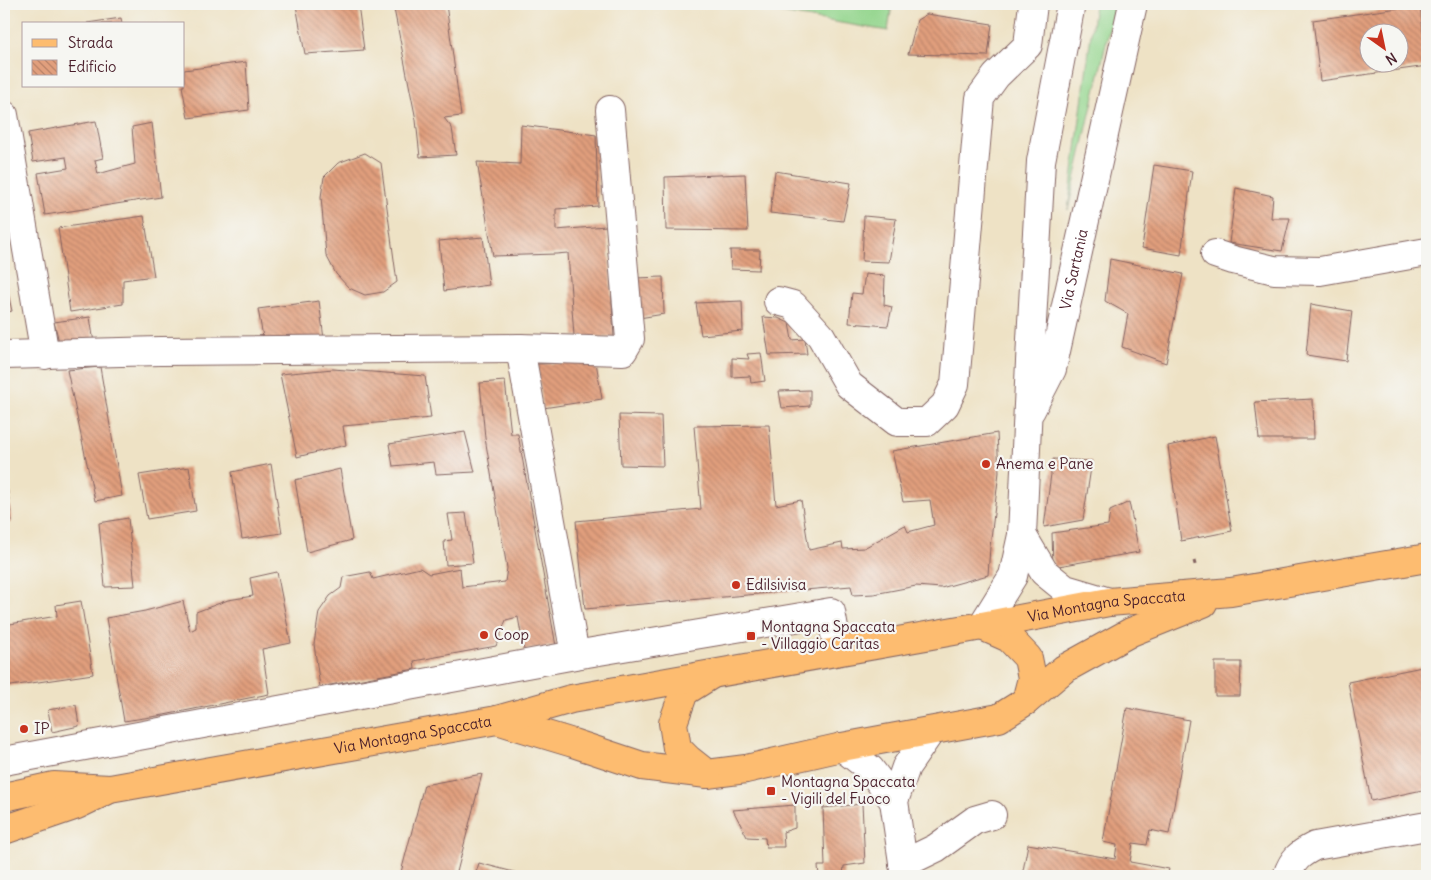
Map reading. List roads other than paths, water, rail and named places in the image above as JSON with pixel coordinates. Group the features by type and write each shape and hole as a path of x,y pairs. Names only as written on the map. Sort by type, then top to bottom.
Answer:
{"main road":[{"name":"Via Montagna Spaccata","path":"4,797 54,786 110,789 497,720 571,699 1108,602 1231,592 1427,558"},
{"name":"Via Montagna Spaccata","path":"497,720 642,766 707,774 746,769 842,747 999,718 1026,701 1064,669 1131,632 1231,592"},
{"path":"982,626 1009,638 1028,658 1032,678 1026,701"},
{"path":"707,774 677,748 672,723 684,692 714,673"},
{"name":"Via Montagna Spaccata","path":"4,830 77,805 110,789"}],"street":[{"path":"778,301 793,305 821,336 849,385 897,422 927,422 946,405 955,384 980,98 996,76 1028,45 1033,4"},
{"path":"1027,418 1041,161 1071,4"},
{"name":"Via Sartania","path":"982,626 1012,576 1022,535 1027,418 1052,370 1133,4"},
{"path":"4,355 160,350 520,348 623,351 630,339 610,110"},
{"path":"4,114 45,355"},
{"path":"1215,254 1274,270 1320,271 1427,252"},
{"path":"520,348 575,655"},
{"path":"1022,535 1044,572 1066,589 1108,602"},
{"path":"4,761 575,655 831,612 838,651"},
{"path":"931,730 906,767 894,801 904,870 975,820 992,815"},
{"path":"842,747 870,768 894,801"},
{"path":"1287,876 1293,861 1302,853 1315,846 1427,826"}],"place":[{"name":"Anema e Pane","path":"986,464"},
{"name":"Edilsivisa","path":"736,585"},
{"name":"Coop","path":"484,635"},
{"name":"Montagna Spaccata - Villaggio Caritas","path":"751,636"},
{"name":"IP","path":"24,729"},
{"name":"Montagna Spaccata - Vigili del Fuoco","path":"771,791"}]}
